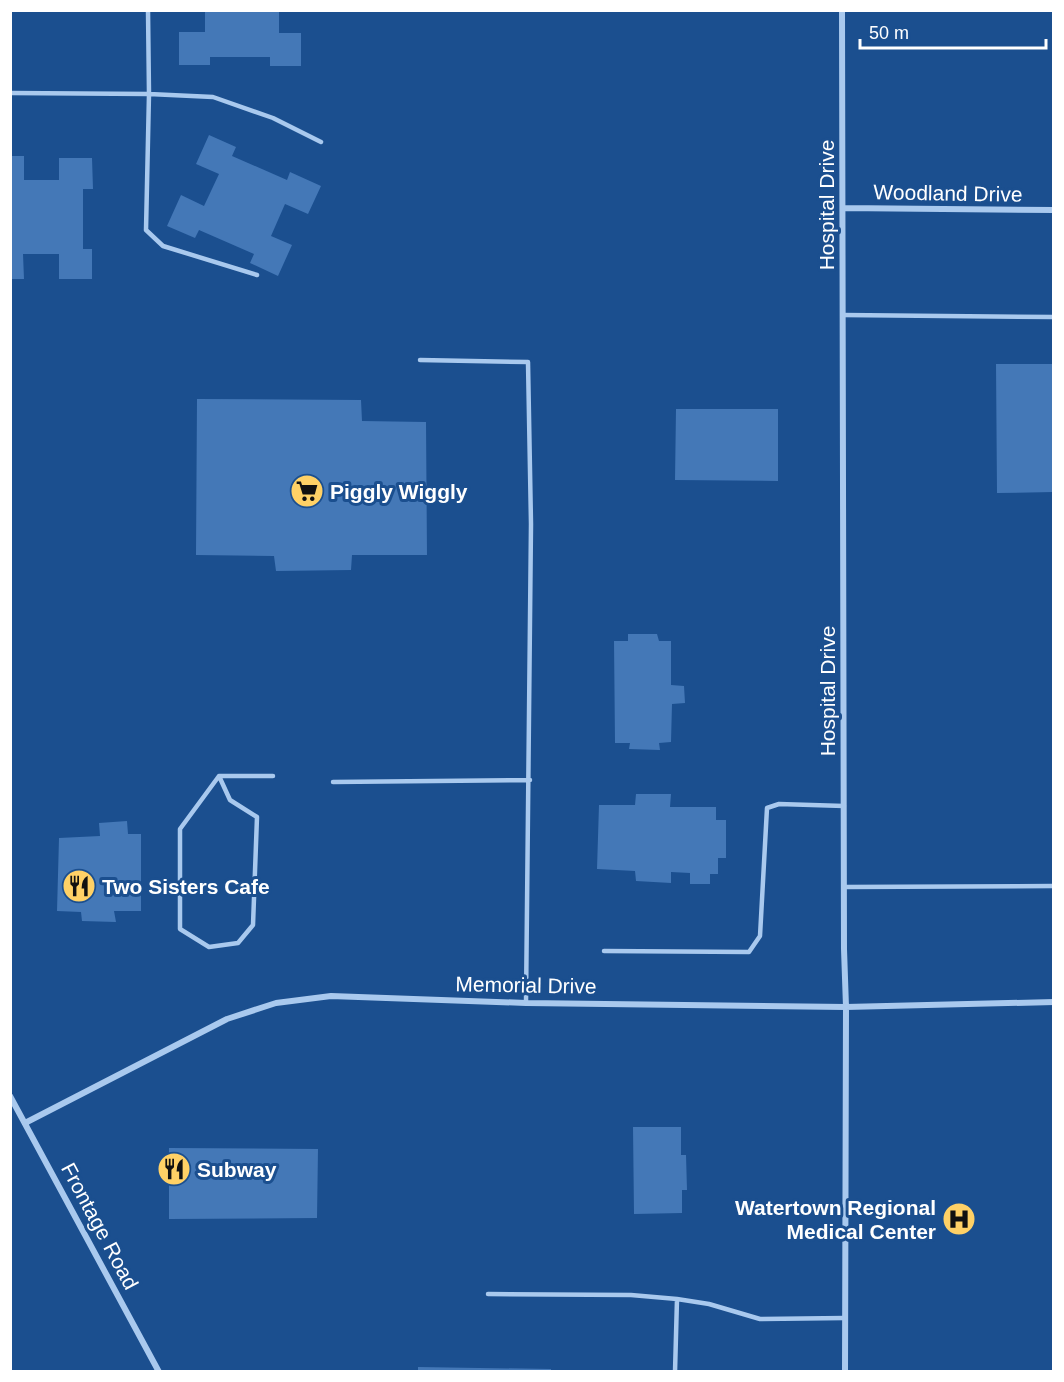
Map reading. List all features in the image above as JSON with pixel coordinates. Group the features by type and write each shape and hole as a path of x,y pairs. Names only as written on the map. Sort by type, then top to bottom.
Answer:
{"street":[{"name":"Hospital Drive","path":"842,10 846,1007 845,1371"},
{"name":"Woodland Drive","path":"843,208 1053,210"},
{"name":"Memorial Drive","path":"25,1123 227,1019 276,1002 331,996 526,1002 846,1007 1053,1002"},
{"name":"Frontage Road","path":"10,1096 159,1371"}],"lane":[{"path":"148,10 146,230 163,246 257,275"},
{"path":"10,93 213,97 273,118 321,142"},
{"path":"843,315 1053,317"},
{"path":"420,360 528,362 531,524 526,1002"},
{"path":"219,776 273,776"},
{"path":"219,776 230,800 257,817 253,925 238,943 208,947 180,929 180,829 219,776"},
{"path":"333,782 530,780"},
{"path":"604,951 749,952 760,936 767,808 779,804 844,806"},
{"path":"844,887 1053,886"},
{"path":"488,1294 631,1295 709,1304 760,1319 845,1318"},
{"path":"675,1371 677,1299"}],"building":[{"path":"205,10 279,10 279,33 301,33 301,66 270,66 270,57 210,57 210,65 179,65 179,32 205,32"},
{"path":"209,135 236,147 232,156 287,180 290,172 321,186 308,214 285,204 271,236 292,245 278,276 250,263 254,254 199,230 195,238 167,226 181,195 204,206 219,174 196,164"},
{"path":"10,156 24,156 24,180 59,180 59,158 92,158 93,189 83,189 83,249 92,249 92,279 59,279 59,254 23,254 24,279 10,279"},
{"path":"996,364 1054,364 1054,492 997,493"},
{"path":"197,399 361,400 362,421 426,422 427,555 352,555 351,570 276,571 274,556 196,555"},
{"path":"676,409 778,409 778,481 675,480"},
{"path":"628,634 657,634 659,641 671,641 671,685 684,686 685,703 672,704 671,742 659,743 660,750 629,749 630,743 615,743 614,641 628,641"},
{"path":"636,794 671,794 670,807 716,807 716,820 726,820 726,858 718,858 718,874 710,874 710,884 690,884 690,873 671,872 671,883 636,881 635,871 597,869 599,805 635,805"},
{"path":"127,821 128,834 141,834 141,911 114,911 116,922 82,921 81,912 57,911 59,838 100,836 99,823"},
{"path":"633,1127 681,1127 681,1155 686,1155 687,1190 682,1190 682,1213 634,1214"},
{"path":"169,1148 318,1149 317,1218 169,1219"},
{"path":"418,1367 551,1369 551,1372 418,1372"}],"place":[{"name":"Piggly Wiggly","path":"307,491"},
{"name":"Two Sisters Cafe","path":"79,886"},
{"name":"Subway","path":"174,1169"},
{"name":"Watertown Regional Medical Center","path":"959,1219"}]}
